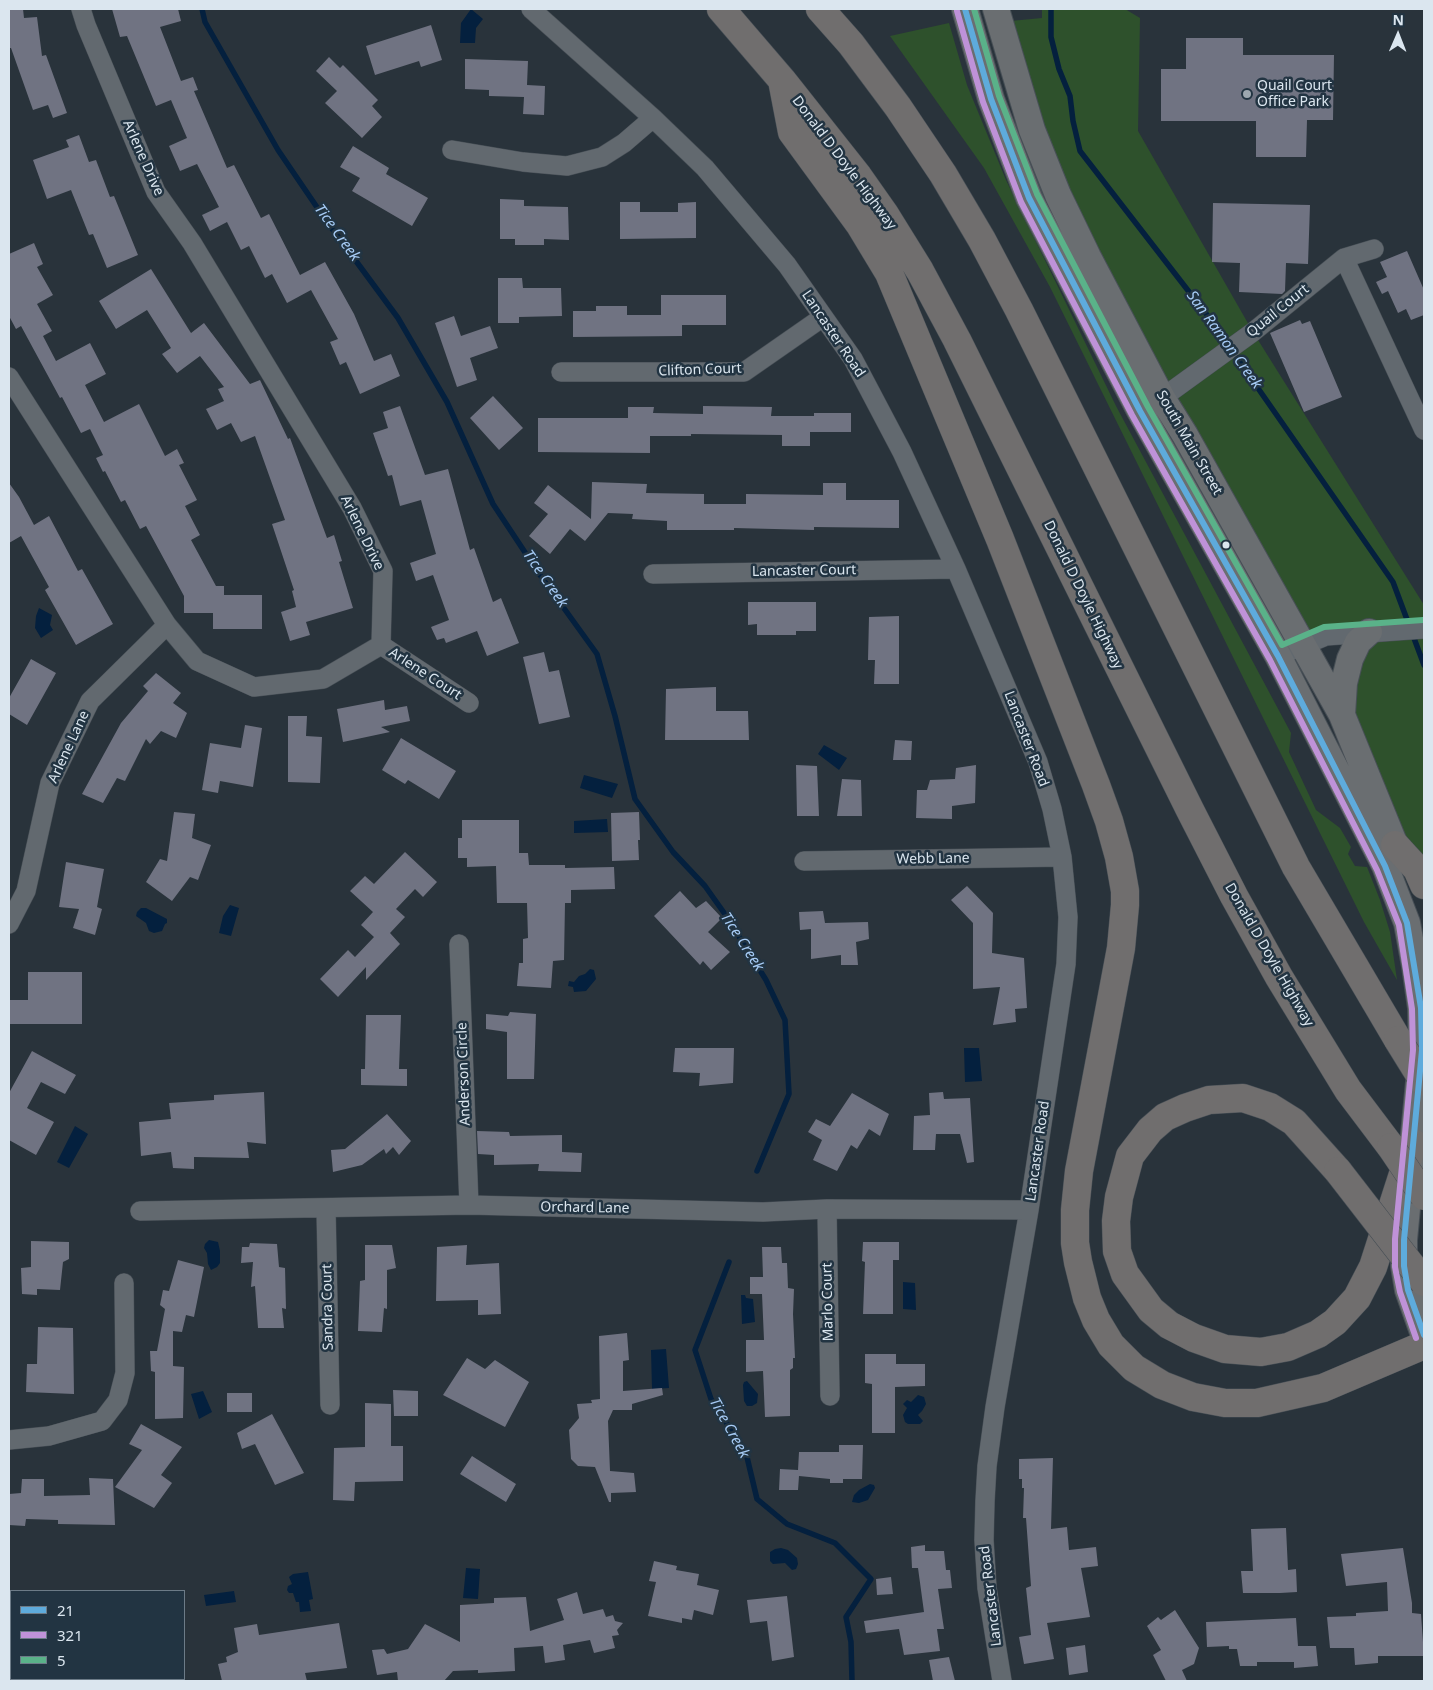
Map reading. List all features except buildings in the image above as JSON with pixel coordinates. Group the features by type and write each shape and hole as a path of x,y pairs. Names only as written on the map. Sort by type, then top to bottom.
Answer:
{"highway":[{"name":"Donald D Doyle Highway","path":"721,9 782,80 858,176 884,213 920,271 957,340 1181,793 1234,896 1279,977 1348,1090 1402,1145 1424,1196"},
{"path":"820,9 851,44 898,107 943,174 982,240 1023,318 1296,867 1424,1082"},
{"path":"782,80 792,132 860,224 889,273 1000,539 1096,785 1119,857 1125,891 1121,948 1079,1171 1075,1210 1075,1243 1078,1262 1087,1298 1096,1320 1112,1345 1134,1368 1162,1385 1194,1397 1225,1404 1257,1403 1323,1388 1424,1345"},
{"path":"1390,856 1417,868 1424,885"},
{"path":"1402,1145 1373,1267 1357,1298 1334,1322 1318,1334 1288,1348 1261,1352 1225,1349 1194,1338 1169,1325 1151,1310 1125,1274 1117,1251 1116,1221 1123,1179 1130,1156 1150,1130 1165,1117 1185,1108 1209,1100 1243,1098 1270,1106 1294,1122 1338,1171 1424,1282"}],"main road":[{"name":"South Main Street","path":"965,9 991,99 1029,198 1140,411 1390,856"},
{"name":"South Main Street","path":"996,9 1032,130 1058,195 1088,257 1162,398 1185,435 1342,715 1390,856 1407,923 1421,1008 1422,1050 1402,1145 1404,1266 1408,1290 1424,1335"},
{"path":"1342,715 1344,683 1350,659 1358,642 1373,632"}],"street":[{"name":"Arlene Drive","path":"81,9 156,192 192,243 306,431 352,508 383,571 381,645"},
{"name":"Lancaster Road","path":"531,9 653,118 705,168 787,265 853,359 902,452 956,569 1038,762 1052,809 1062,857 1068,917 1066,964 1029,1210 987,1466 984,1540 987,1588 1002,1681"},
{"path":"452,150 523,162 567,166 602,157 624,143 653,118"},
{"name":"Quail Court","path":"1162,398 1253,332 1344,258 1374,249"},
{"path":"1344,258 1424,430"},
{"name":"Clifton Court","path":"561,372 744,372 823,317"},
{"path":"9,377 167,625 197,661 254,686 323,679 381,645"},
{"name":"Lancaster Court","path":"653,574 956,569"},
{"name":"Arlene Lane","path":"9,924 26,892 50,783 90,701 167,625"},
{"path":"1278,656 1326,636 1424,628"},
{"name":"Arlene Court","path":"381,645 469,703"},
{"name":"Webb Lane","path":"804,861 1062,857"},
{"name":"Anderson Circle","path":"459,944 469,1205"},
{"name":"Orchard Lane","path":"140,1211 469,1205 763,1212 827,1209 1029,1210"},
{"name":"Sandra Court","path":"326,1208 330,1405"},
{"name":"Marlo Court","path":"827,1209 830,1396"},
{"path":"9,1440 49,1436 102,1421 118,1400 125,1373 124,1283"}],"green space":[{"path":"1042,9 1125,9 1140,18 1138,131 1253,332 1424,605 1424,885 1342,715 1358,642 1303,645 1088,257 1000,22 1042,18"},
{"path":"949,23 967,85 1006,180 1116,406 1291,733 1289,752 1316,810 1340,828 1351,847 1348,854 1355,866 1367,867 1390,932 1397,980 1364,922 1050,287 984,168 890,36"}],"water":[{"path":"471,9 483,19 476,28 475,43 460,43 461,23"},
{"path":"39,608 52,615 50,625 53,630 41,638 35,628"},
{"path":"824,745 847,758 839,770 818,754"},
{"path":"584,775 618,784 612,798 580,788"},
{"path":"607,819 608,832 574,833 574,821"},
{"path":"230,905 239,908 231,936 219,933 223,916"},
{"path":"141,908 146,908 167,919 167,923 162,931 154,933 149,931 146,923 136,916"},
{"path":"590,969 594,970 596,979 586,991 574,992 573,987 568,986 569,981 574,982 579,976 585,974"},
{"path":"964,1048 979,1048 982,1081 965,1082"},
{"path":"75,1126 88,1134 69,1168 57,1162"},
{"path":"209,1240 218,1242 220,1251 220,1263 211,1270 204,1248"},
{"path":"903,1282 915,1283 916,1310 903,1309"},
{"path":"741,1295 753,1299 755,1322 742,1324"},
{"path":"666,1349 669,1388 652,1389 651,1350"},
{"path":"747,1381 758,1394 757,1403 752,1406 747,1406 744,1401 743,1385"},
{"path":"203,1391 212,1412 199,1419 191,1394"},
{"path":"918,1395 924,1397 926,1404 918,1415 923,1421 920,1424 908,1424 905,1422 903,1415 907,1408 903,1404 907,1400 911,1402"},
{"path":"870,1484 874,1485 875,1488 868,1500 859,1503 852,1502 854,1495 859,1490"},
{"path":"781,1548 788,1550 797,1558 798,1564 796,1569 792,1570 785,1563 773,1564 770,1561 770,1552"},
{"path":"466,1568 480,1569 478,1599 463,1598"},
{"path":"308,1572 313,1599 309,1600 311,1611 300,1612 299,1602 296,1602 293,1593 289,1593 287,1590 288,1586 292,1584 289,1577 293,1574"},
{"path":"234,1591 236,1602 206,1606 204,1595"}],"waterway":[{"name":"Tice Creek","path":"202,9 205,22 278,150 325,219 398,318 447,402 493,504 540,575 597,654 615,716 635,799 673,852 705,886 727,917 766,980 785,1020 789,1094 757,1171"},
{"name":"San Ramon Creek","path":"1051,9 1051,37 1059,69 1070,96 1073,121 1080,151 1207,315 1393,582 1424,665"},
{"name":"Tice Creek","path":"729,1262 695,1350 711,1399 746,1453 757,1499 787,1524 835,1543 871,1579 846,1617 851,1642 852,1681"}],"transit line":[{"name":"21","path":"965,9 991,99 1029,198 1140,411 1278,656 1385,866 1407,923 1421,1008 1422,1050 1404,1240 1404,1266 1408,1290 1424,1335"},
{"name":"5","path":"974,9 999,96 1037,194 1148,407 1282,645 1324,627 1423,620"},
{"name":"321","path":"957,11 983,102 1021,202 1132,415 1270,660 1377,870 1399,925 1412,1009 1413,1050 1395,1239 1395,1267 1400,1292 1416,1338"}],"place":[{"name":"Quail Court Office Park","path":"1247,94"}]}
